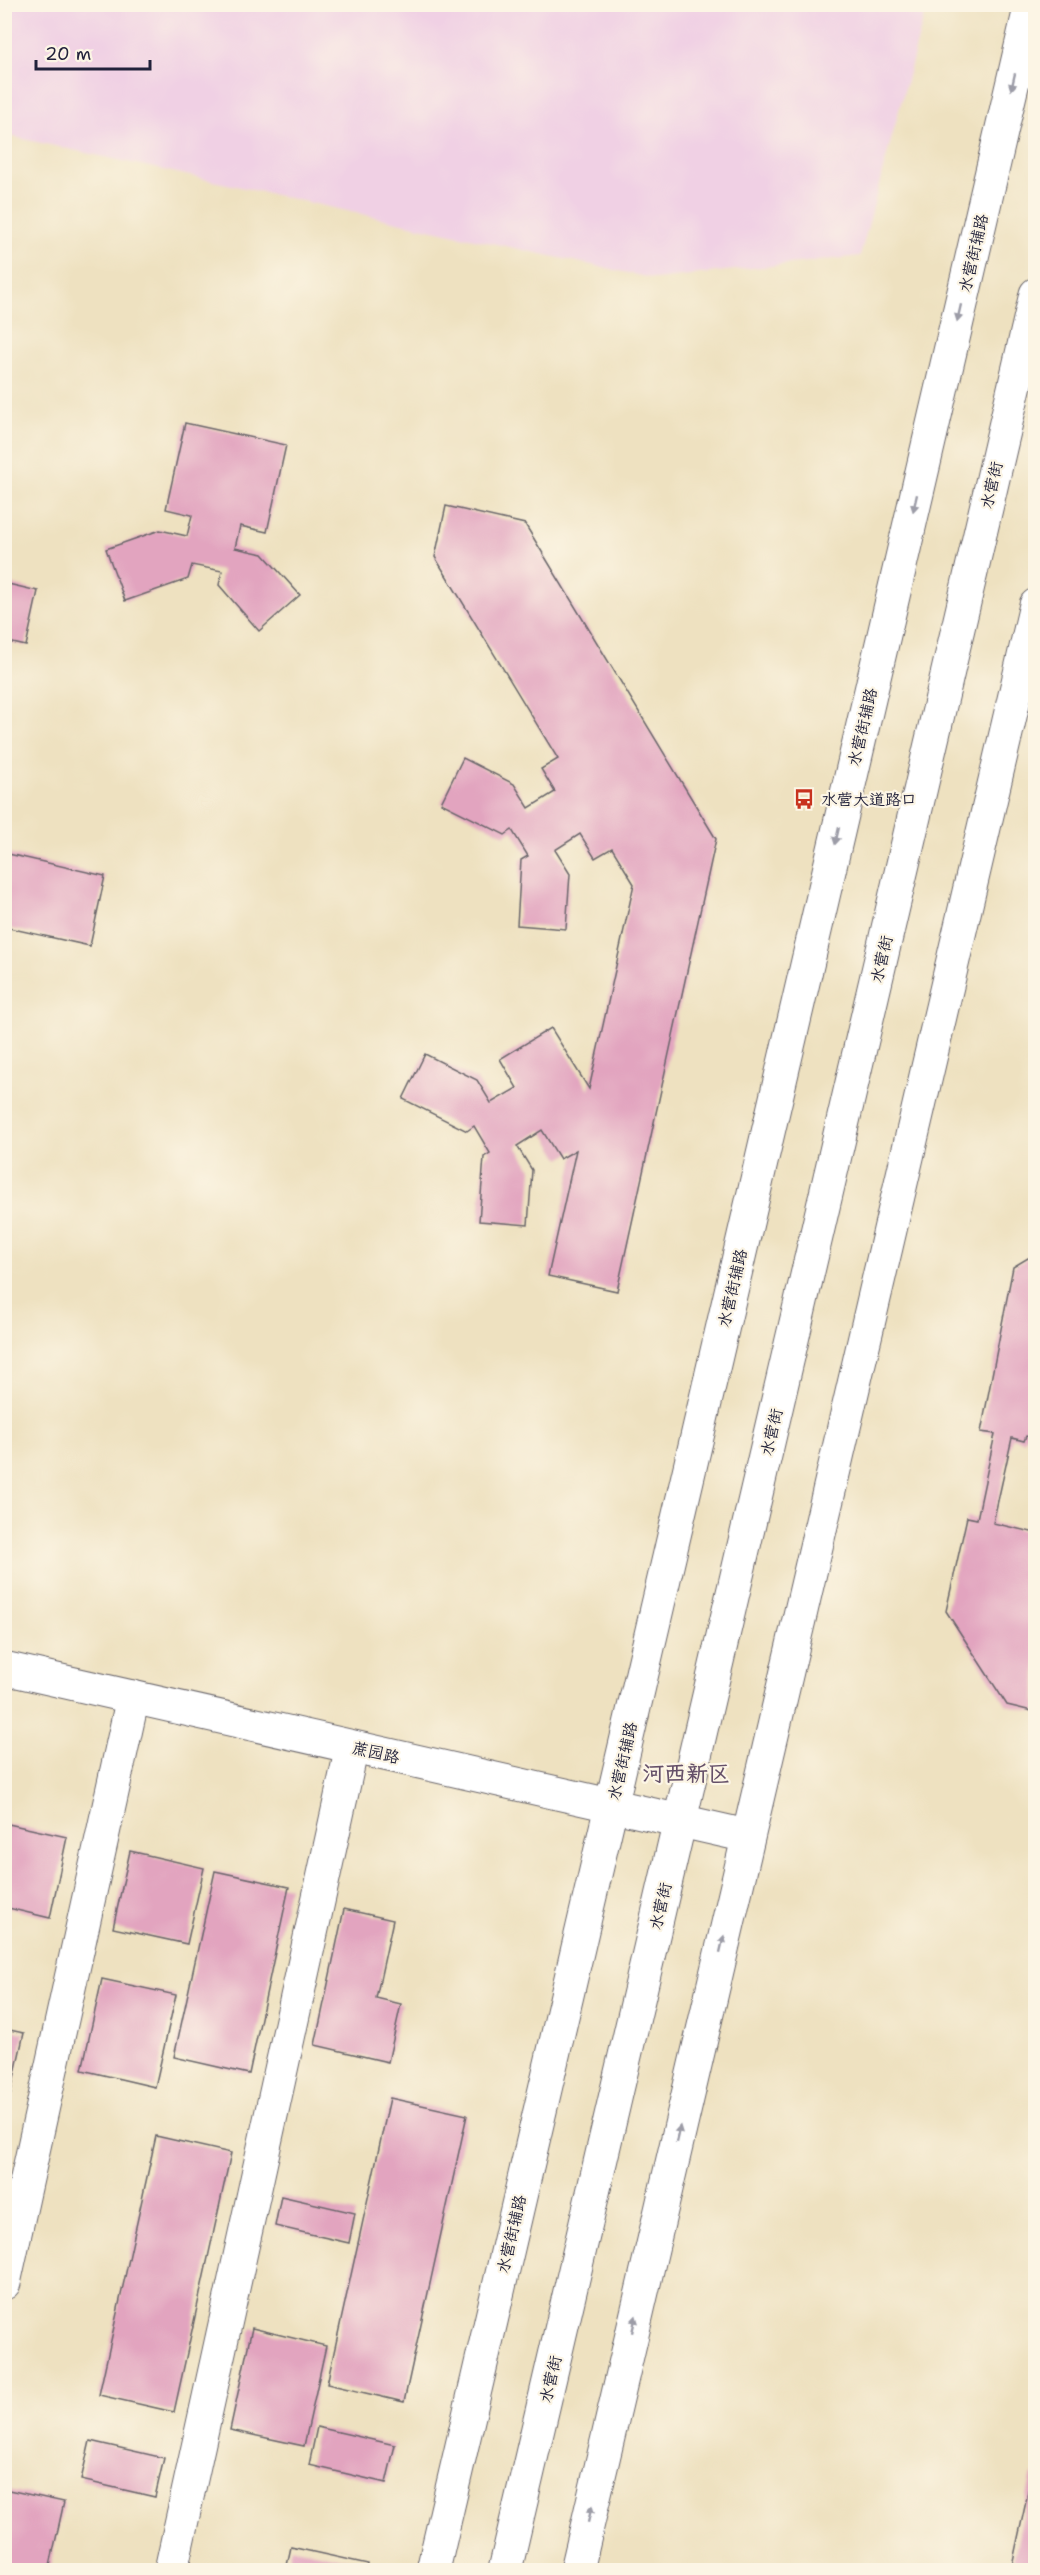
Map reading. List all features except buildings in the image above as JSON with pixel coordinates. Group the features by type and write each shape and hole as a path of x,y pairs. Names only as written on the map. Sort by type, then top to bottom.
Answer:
{"street":[{"name":"水营街辅路","path":"433,2571 1030,4"},
{"name":"水营街","path":"505,2571 1035,294"},
{"path":"577,2571 1035,605"},
{"name":"蔗园路","path":"4,1668 747,1836"},
{"path":"4,2283 134,1697"},
{"path":"171,2571 352,1747"}],"shaded area":[{"path":"5,4 927,5 860,256 655,279 5,135"}],"place":[{"name":"水营大道路口","path":"804,799"}],"district":[{"name":"河西新区","path":"686,1773"}]}
